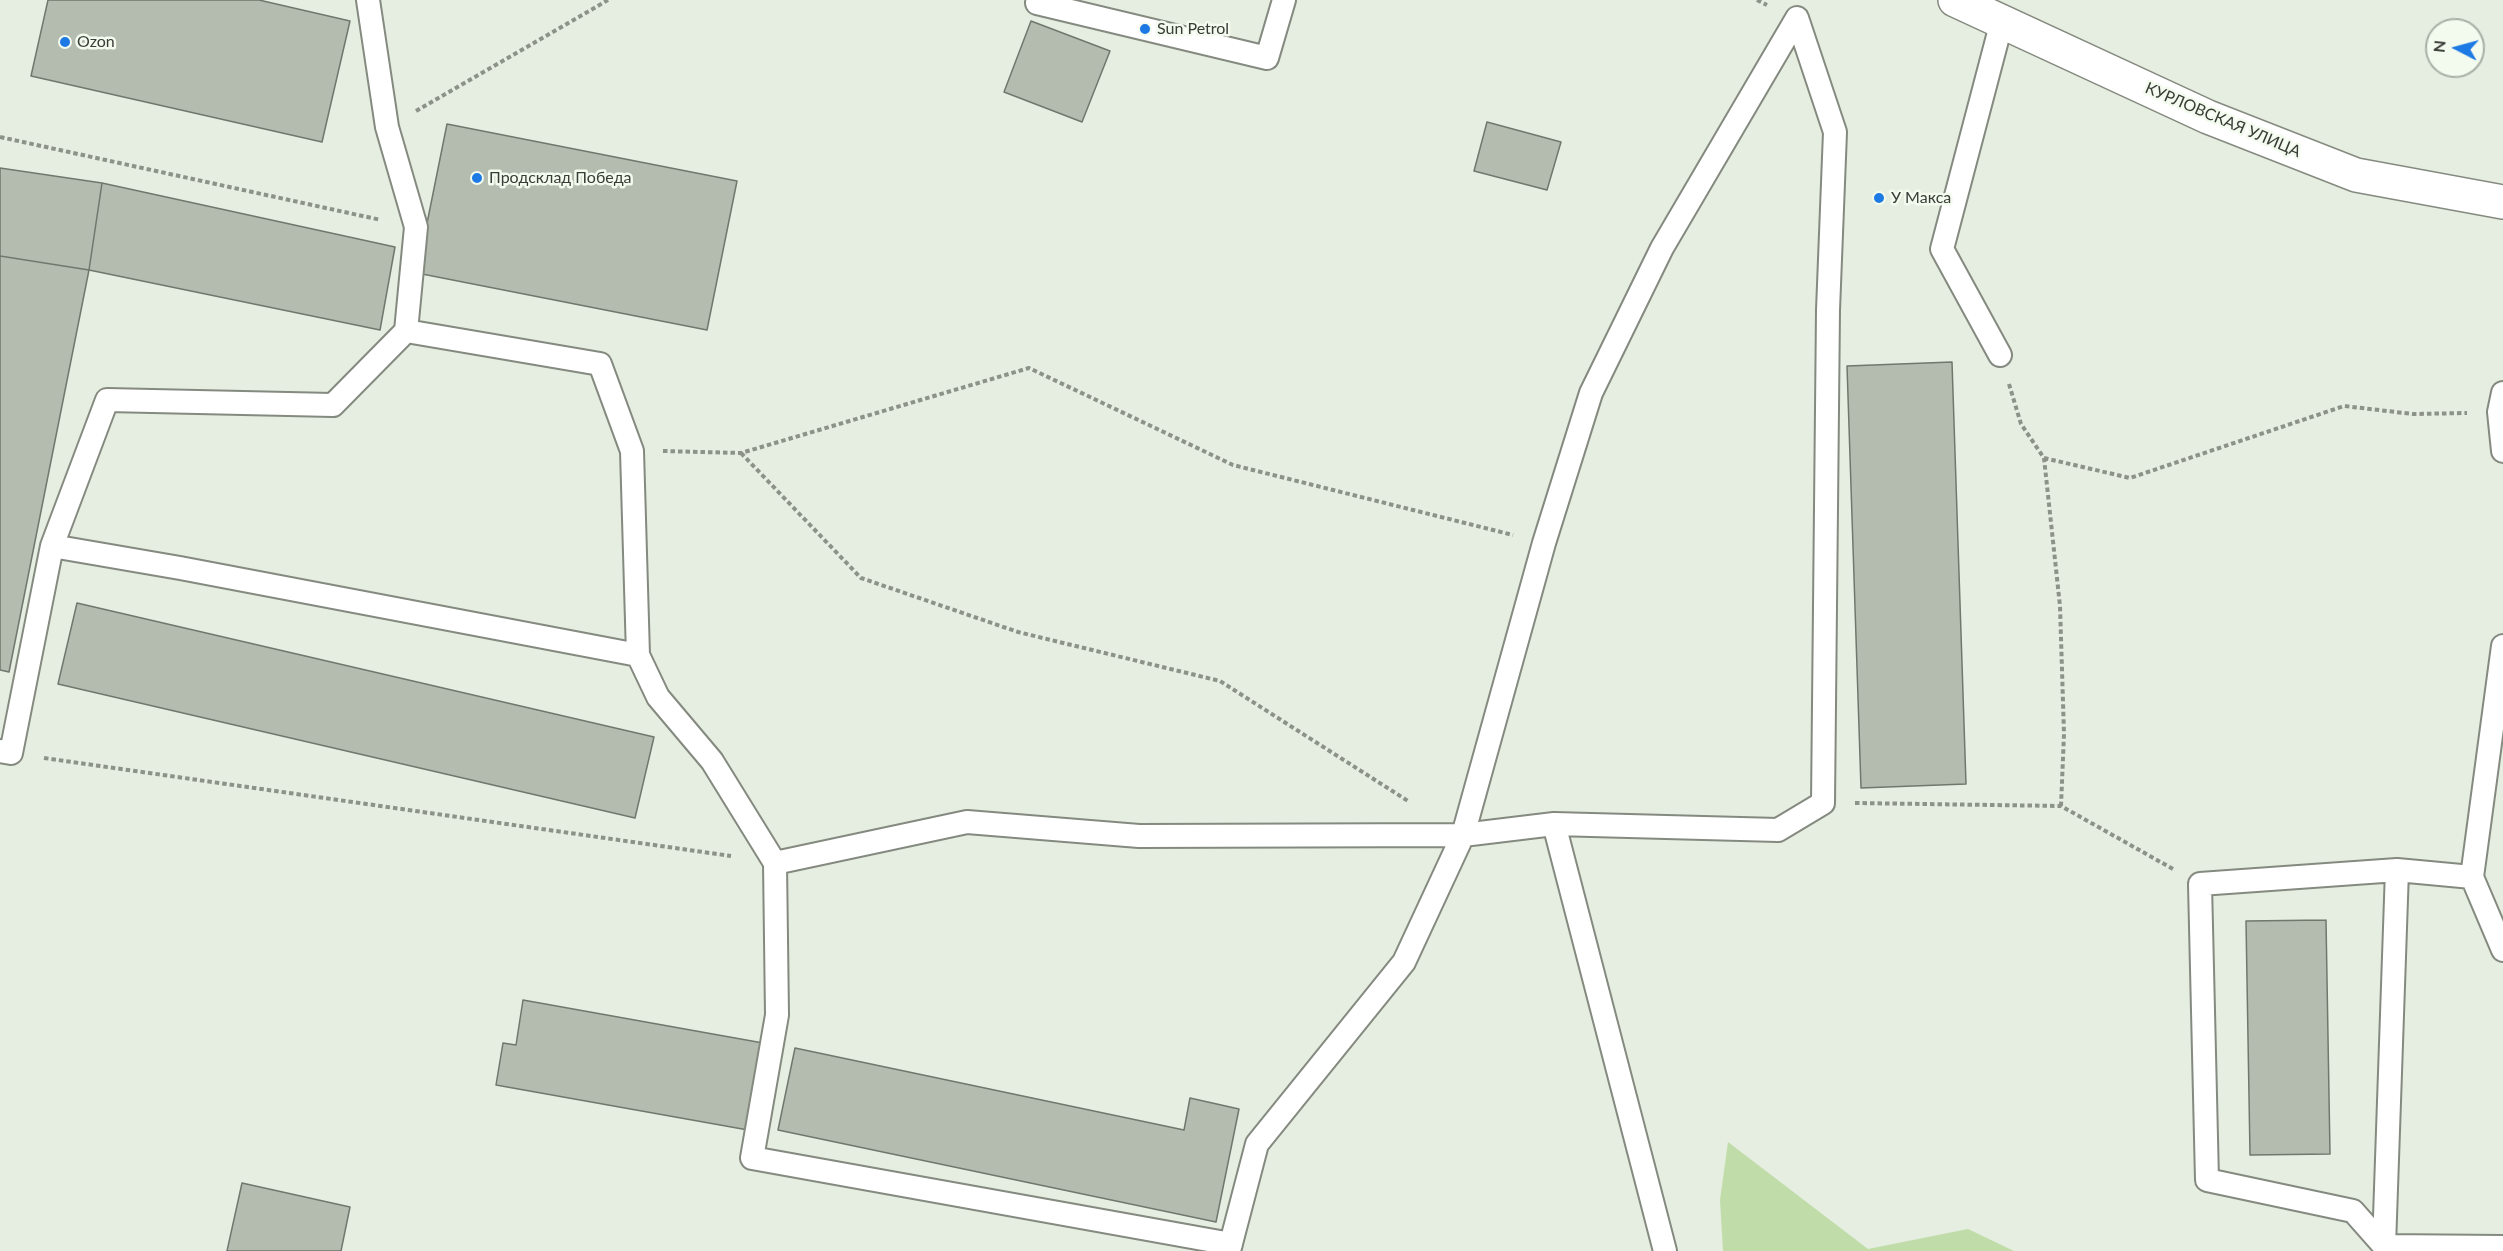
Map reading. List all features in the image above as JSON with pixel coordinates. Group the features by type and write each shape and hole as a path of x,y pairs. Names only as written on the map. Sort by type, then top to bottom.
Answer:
{"main road":[{"name":"КУРЛОВСКАЯ УЛИЦА","path":"1955,0 2208,117 2356,175 2503,202"}],"lane":[{"path":"5,752 52,546 106,400 333,405 406,331 417,227 387,127 368,0"},
{"path":"1038,0 1037,3 1267,58 1284,0"},
{"path":"406,331 600,364 632,451 638,656 658,697 712,761 774,862 777,1015 752,1158 1230,1247 1257,1144 1404,962 1463,835 1544,543 1596,382 1662,248 1800,9"},
{"path":"774,862 967,822 1139,836 1463,835 1554,824 1778,830 1823,803 1828,310 1835,132 1800,9"},
{"path":"2000,355 1941,249 2002,21"},
{"path":"2501,403 2503,451"},
{"path":"52,546 180,568 638,656"},
{"path":"2503,646 2472,877 2503,950"},
{"path":"1554,824 1665,1251"},
{"path":"2472,877 2397,870 2200,884 2208,1180 2353,1211 2384,1246 2503,1247"},
{"path":"2384,1246 2397,870"}],"path":[{"path":"387,127 608,0"},
{"path":"0,137 417,227"},
{"path":"2000,355 2021,424 2044,458 2060,606 2064,734 2061,806"},
{"path":"632,451 741,453 1029,368 1233,465 1544,543"},
{"path":"2044,458 2130,478 2344,406 2413,414 2501,403"},
{"path":"741,453 861,578 1018,632 1220,681 1412,803"},
{"path":"5,752 774,862"},
{"path":"1823,803 2061,806 2200,884"}],"shaded area":[{"path":"1728,1142 1868,1249 1968,1229 2014,1251 1723,1251 1720,1200"}],"building":[{"path":"48,0 259,0 350,21 322,142 31,76"},
{"path":"1031,21 1110,51 1082,122 1004,92"},
{"path":"1487,122 1561,142 1547,190 1474,171"},
{"path":"447,124 737,181 707,330 417,273"},
{"path":"0,168 102,183 89,270 0,256"},
{"path":"102,183 395,247 380,330 89,270"},
{"path":"0,256 89,270 9,672 0,670"},
{"path":"1952,362 1966,784 1861,788 1847,366"},
{"path":"77,603 654,737 635,818 58,684"},
{"path":"2326,920 2330,1154 2250,1155 2246,921"},
{"path":"523,1000 763,1043 748,1130 496,1085 503,1043 516,1045"},
{"path":"795,1048 1184,1130 1190,1098 1239,1109 1216,1222 778,1130"},
{"path":"242,1183 350,1207 341,1251 227,1251"}],"place":[{"name":"Sun Petrol","path":"1145,29"},
{"name":"Ozon","path":"65,42"},
{"name":"Продсклад Победа","path":"477,178"},
{"name":"У Макса","path":"1879,198"}]}
